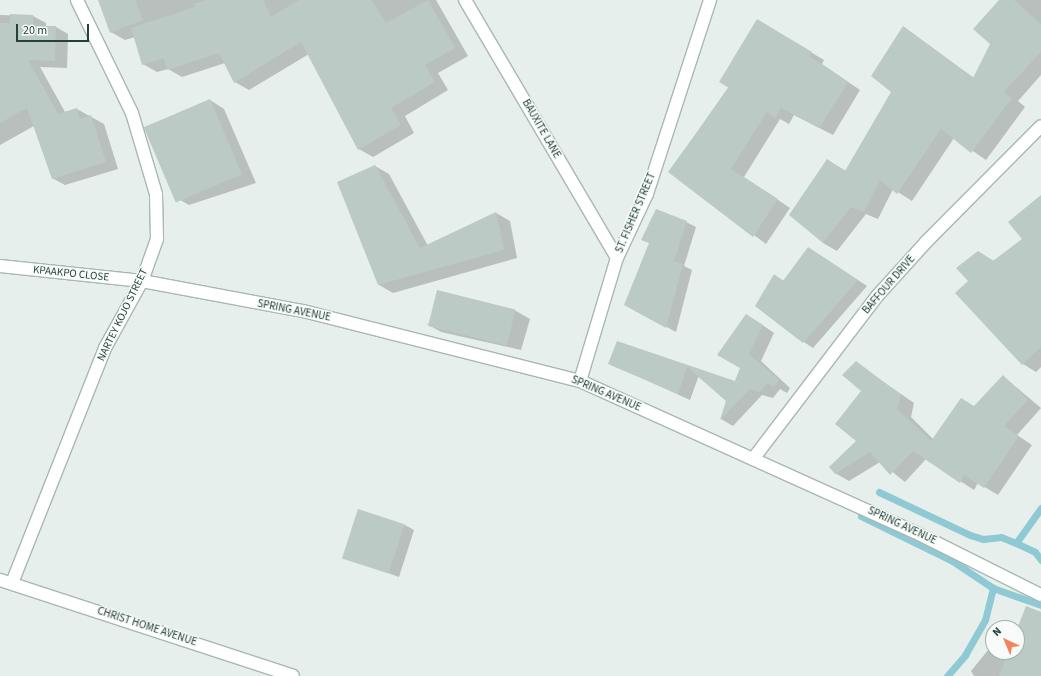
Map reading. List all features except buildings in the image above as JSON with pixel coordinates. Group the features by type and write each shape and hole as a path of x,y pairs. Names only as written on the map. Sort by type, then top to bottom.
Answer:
{"street":[{"name":"NARTEY KOJO STREET","path":"6,582 106,348 142,281 157,239 156,194 132,113 76,0"},
{"name":"BAUXITE LANE","path":"465,0 617,258"},
{"name":"ST. FISHER STREET","path":"580,381 617,258 647,194 710,0"},
{"name":"BAFFOUR DRIVE","path":"753,458 878,295 926,242 1041,126"},
{"name":"KPAAKPO CLOSE","path":"0,266 142,281"},
{"name":"SPRING AVENUE","path":"142,281 303,311 580,381 916,532 1041,595"},
{"name":"CHRIST HOME AVENUE","path":"6,582 293,676"}],"waterway":[{"path":"879,492 970,535 983,539 1001,537 1016,543 1035,552 1041,560"},
{"path":"1016,543 1041,508"},
{"path":"861,516 951,560 993,588 1041,605"},
{"path":"947,676 965,655 985,620 993,588"}]}
